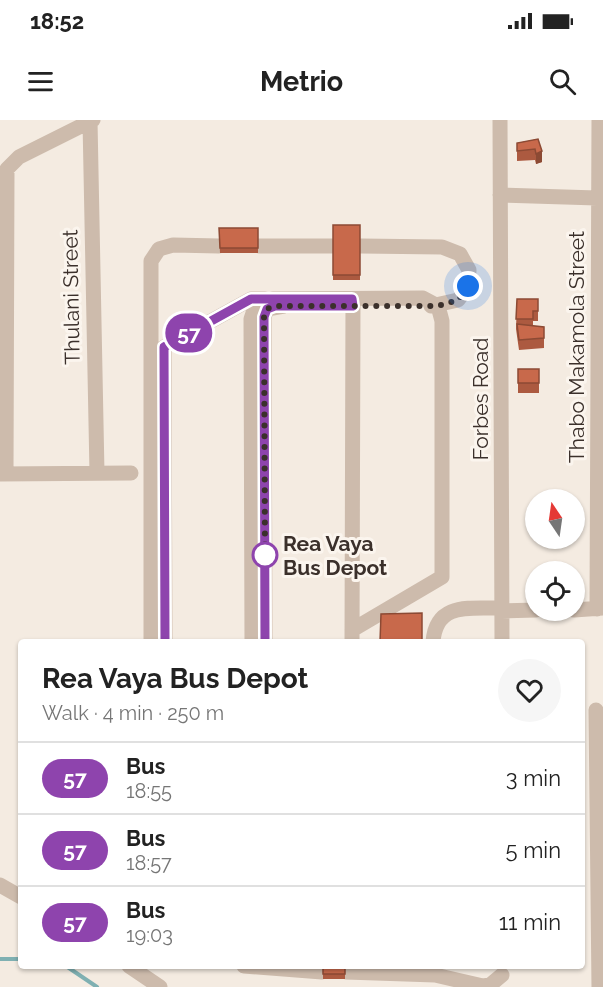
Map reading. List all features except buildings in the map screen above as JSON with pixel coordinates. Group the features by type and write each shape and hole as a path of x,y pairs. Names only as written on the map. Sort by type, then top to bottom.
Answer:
{"street":[{"name":"Forbes Road","path":"500,120 502,639"},
{"name":"Thulani Street","path":"3,474 7,170 12,162 27,153 92,121 97,473"},
{"name":"Thabo Makamola Street","path":"600,124 597,198 600,609"},
{"path":"500,195 597,198"},
{"path":"152,639 151,261 159,249 173,245 219,246"},
{"path":"259,246 332,246"},
{"path":"265,639 264,317 267,309 275,306 423,298 438,306 458,300 468,286 469,270 460,254 442,247 361,246"},
{"path":"165,639 164,347 251,299 353,302"},
{"path":"252,639 251,319 256,304 273,299"},
{"path":"352,636 353,302"},
{"path":"352,636 441,577 442,321 438,306"},
{"path":"3,474 131,473"},
{"path":"434,639 437,623 448,612 459,609 525,610"},
{"path":"585,610 600,609"},
{"path":"594,709 601,804 599,987"},
{"path":"0,885 18,895"},
{"path":"133,969 160,987"},
{"path":"283,969 322,972"},
{"path":"432,969 447,973 468,985"},
{"path":"346,972 435,975 468,985 490,985 502,972"}],"waterway":[{"path":"0,959 18,959"},
{"path":"70,969 97,987"}],"bus line":[{"name":"57","path":"165,639 164,347 251,299 352,299 353,306 275,306 267,309 264,317 265,639"}],"place":[{"name":"Rea Vaya Bus Depot","path":"265,555"}],"route":[{"path":"265,555 264,317 267,309 275,306 438,306 458,300 468,286"}]}
